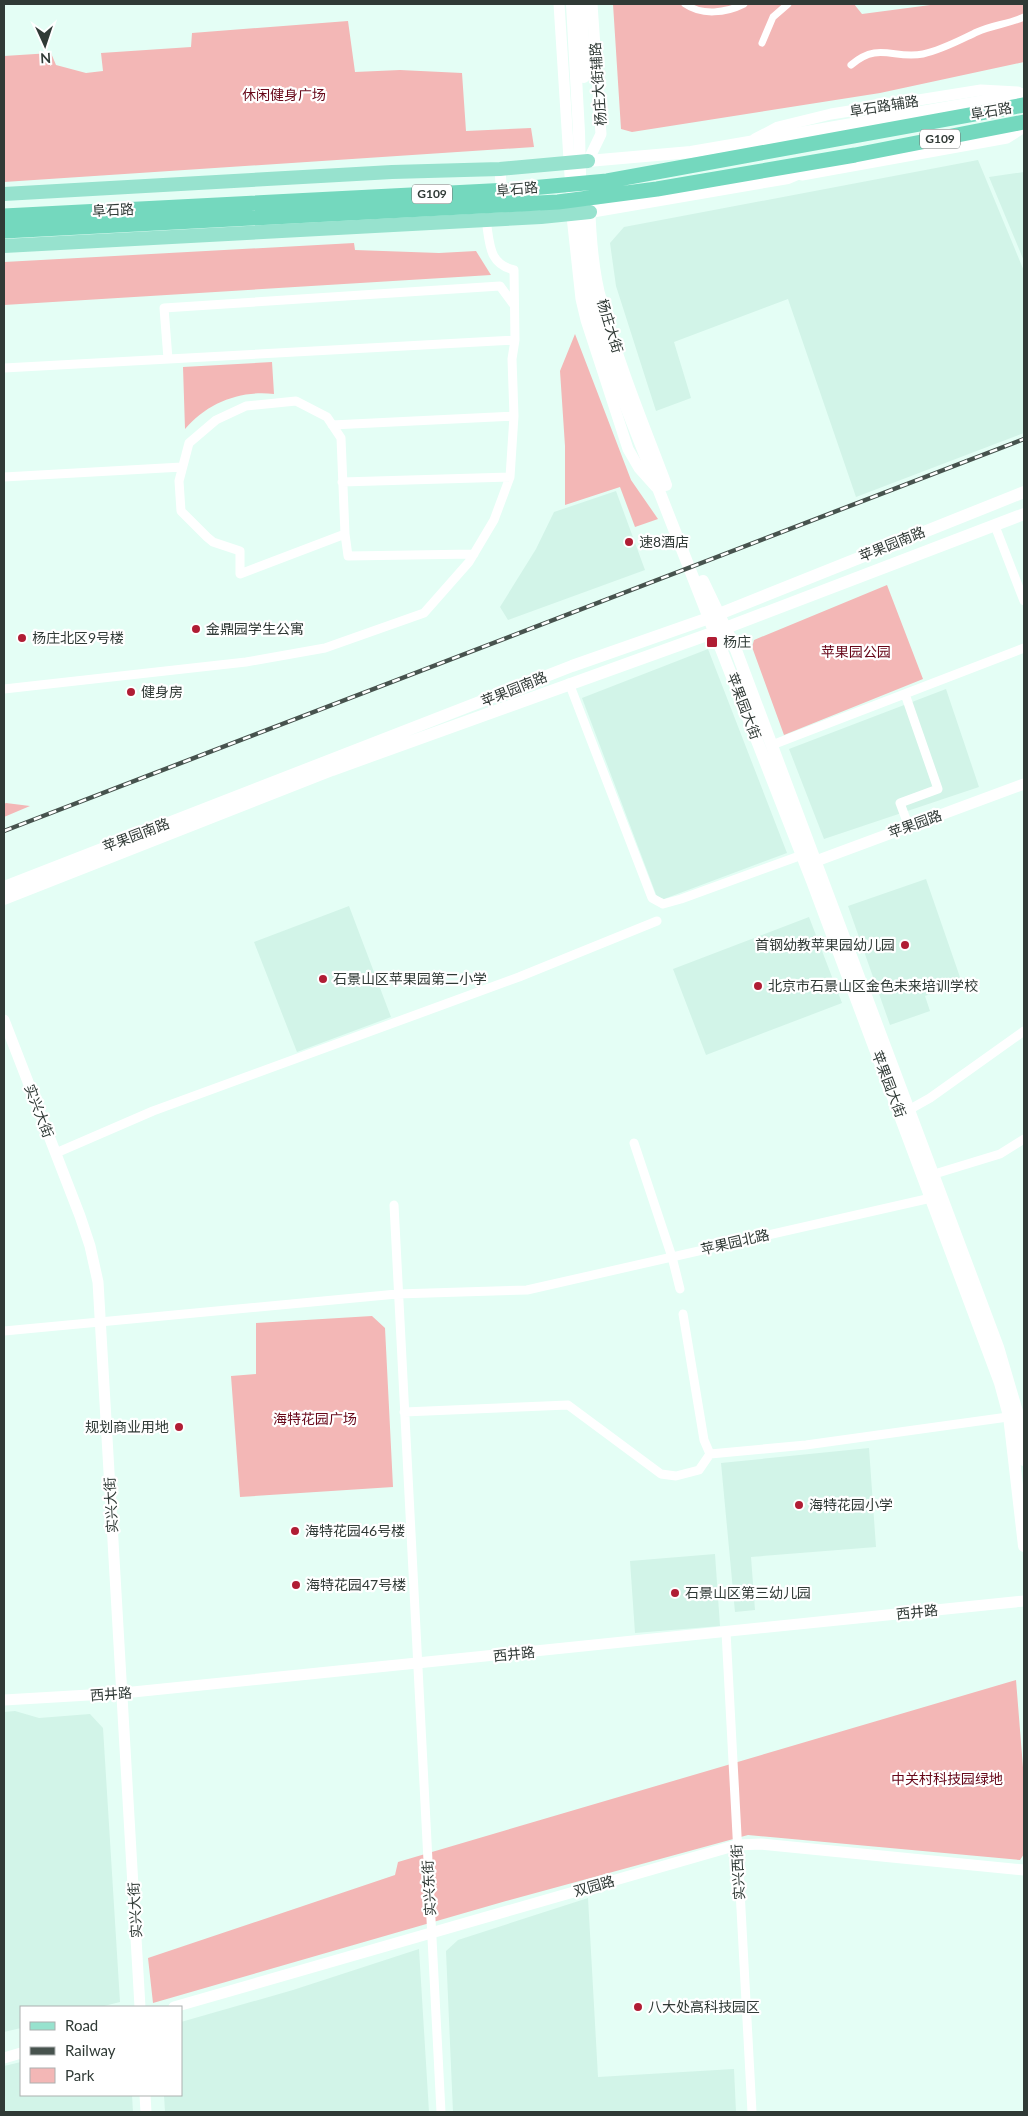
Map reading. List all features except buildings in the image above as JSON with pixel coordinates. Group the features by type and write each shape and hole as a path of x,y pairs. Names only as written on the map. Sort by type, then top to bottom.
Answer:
{"highway":[{"name":"阜石路","path":"4,216 508,190 599,182 1024,105"},
{"name":"阜石路","path":"4,231 558,202 704,181 855,155 1024,121"}],"main road":[{"path":"572,4 579,163"},
{"name":"杨庄大街","path":"582,4 579,163 581,213 590,297 625,404 657,488 720,630"},
{"name":"阜石路","path":"4,194 392,172 500,169 692,152 1024,93"},
{"name":"阜石路","path":"4,246 504,219 581,213 788,178 864,148 1024,121"},
{"name":"杨庄大街","path":"581,213 600,300 713,616"},
{"name":"苹果园南路","path":"4,887 572,666 713,616 1024,492"},
{"name":"苹果园南路","path":"4,899 332,770 720,630 1024,514"},
{"name":"苹果园大街","path":"720,630 736,650 772,745 808,860"},
{"name":"苹果园大街","path":"720,630 928,1176 998,1347 1024,1460"},
{"name":"苹果园大街","path":"928,1176 931,1198 1014,1416 1024,1546"}],"street":[{"name":"杨庄大街","path":"559,4 579,163 581,213"},
{"name":"杨庄大街辅路","path":"579,163 601,134 592,4"},
{"path":"685,4 691,8 718,12 744,4"},
{"path":"762,43 773,17 788,4"},
{"path":"851,65 870,54 880,51 910,56 926,53 978,32 1024,17"},
{"path":"788,178 1007,138 1024,127"},
{"path":"500,169 504,219"},
{"path":"4,689 246,662 326,648 424,612 469,562 494,520 510,477 514,416 512,359 515,340 514,270 502,267 494,258 486,220"},
{"path":"168,359 164,308 500,286 514,305"},
{"path":"4,368 515,340"},
{"path":"345,534 240,574 240,551 207,537 181,510 179,481 189,443 216,420 246,406 296,401 327,417 341,438 345,534 348,556 474,554"},
{"path":"332,425 514,416"},
{"path":"4,477 182,467"},
{"path":"342,482 510,477"},
{"path":"995,526 1024,601"},
{"path":"772,745 1023,651"},
{"path":"569,684 652,898 663,904 808,860"},
{"path":"905,694 938,789 900,804 910,827"},
{"name":"苹果园路","path":"808,860 910,827 1024,784"},
{"path":"56,1153 152,1112 519,977 657,921"},
{"name":"实兴大街","path":"4,1020 90,1246 98,1282 140,2006"},
{"path":"904,1113 930,1098 1024,1031"},
{"path":"928,1176 1000,1154 1024,1139"},
{"path":"634,1143 672,1257 680,1289"},
{"name":"苹果园北路","path":"4,1331 397,1294 508,1291 540,1288 931,1198"},
{"name":"实兴东街","path":"394,1205 397,1294 441,2112"},
{"path":"683,1314 704,1440 710,1454"},
{"path":"404,1412 568,1405 640,1456 661,1474 676,1476 700,1470 710,1454"},
{"path":"710,1454 806,1445 1014,1416"},
{"name":"西井路","path":"4,1700 123,1693 1024,1601"},
{"name":"实兴西街","path":"726,1632 752,2112"},
{"name":"双园路","path":"178,2006 737,1845 761,1844 1024,1870"},
{"path":"4,2058 20,2053"},
{"path":"145,2096 146,2112"}],"shaded area":[{"path":"978,160 1024,271 1024,433 856,497 788,299 674,342 691,398 656,411 616,286 610,243 624,227"},
{"path":"1024,172 1024,261 989,177"},
{"path":"616,491 645,570 508,620 500,607 536,549 554,512"},
{"path":"708,649 787,853 664,899 657,897 582,698"},
{"path":"946,689 979,787 824,839 789,749"},
{"name":"首钢幼教苹果园幼儿园","path":"926,879 962,983 925,996 930,1011 890,1025 848,906"},
{"name":"石景山区苹果园第二小学","path":"349,906 391,1017 297,1052 254,942"},
{"name":"北京市石景山区金色未来培训学校","path":"809,917 842,1003 706,1055 673,969"},
{"name":"海特花园小学","path":"869,1448 876,1547 751,1557 755,1610 735,1612 721,1463"},
{"name":"石景山区第三幼儿园","path":"715,1554 720,1626 635,1633 630,1561"},
{"path":"15,1711 39,1718 90,1714 103,1728 120,2002 104,2006 20,2006 20,2028 4,2032 4,1712"},
{"path":"588,1898 598,2077 734,2069 736,2112 453,2112 446,1951 458,1940"},
{"path":"419,1949 429,2112 165,2112 164,2096 182,2096 182,2022 293,1990"},
{"path":"20,2062 20,2096 132,2096 133,2112 4,2112 4,2066"}],"green space":[{"path":"613,4 854,4 862,14 938,4 1024,4 1024,62 880,93 632,132 621,129"},
{"name":"休闲健身广场","path":"348,21 355,72 400,70 462,73 466,131 531,128 534,147 4,182 4,56 51,53 56,65 86,73 103,71 101,53 191,47 192,33"},
{"path":"354,243 355,250 439,253 476,251 491,275 4,305 4,262"},
{"path":"575,334 631,480 658,519 635,527 620,487 565,505 565,446 560,371"},
{"path":"272,362 274,394 249,394 225,400 203,412 185,429 183,367"},
{"name":"苹果园公园","path":"887,585 923,679 784,735 752,647 754,640"},
{"path":"4,804 30,806 4,817"},
{"name":"海特花园广场","path":"372,1316 385,1328 393,1487 240,1497 231,1376 256,1374 256,1323"},
{"name":"中关村科技园绿地","path":"1016,1680 1024,1780 1024,1854 1020,1860 748,1835 506,1901 153,2003 148,1958 395,1875 398,1862"}],"railway":[{"path":"4,831 1024,439"}],"place":[{"name":"速8酒店","path":"629,542"},
{"name":"金鼎园学生公寓","path":"196,629"},
{"name":"杨庄北区9号楼","path":"22,638"},
{"name":"杨庄","path":"712,642"},
{"name":"健身房","path":"131,692"},
{"name":"首钢幼教苹果园幼儿园","path":"905,945"},
{"name":"石景山区苹果园第二小学","path":"323,979"},
{"name":"北京市石景山区金色未来培训学校","path":"758,986"},
{"name":"规划商业用地","path":"179,1427"},
{"name":"海特花园小学","path":"799,1505"},
{"name":"海特花园46号楼","path":"295,1531"},
{"name":"海特花园47号楼","path":"296,1585"},
{"name":"石景山区第三幼儿园","path":"675,1593"},
{"name":"八大处高科技园区","path":"638,2007"}]}
